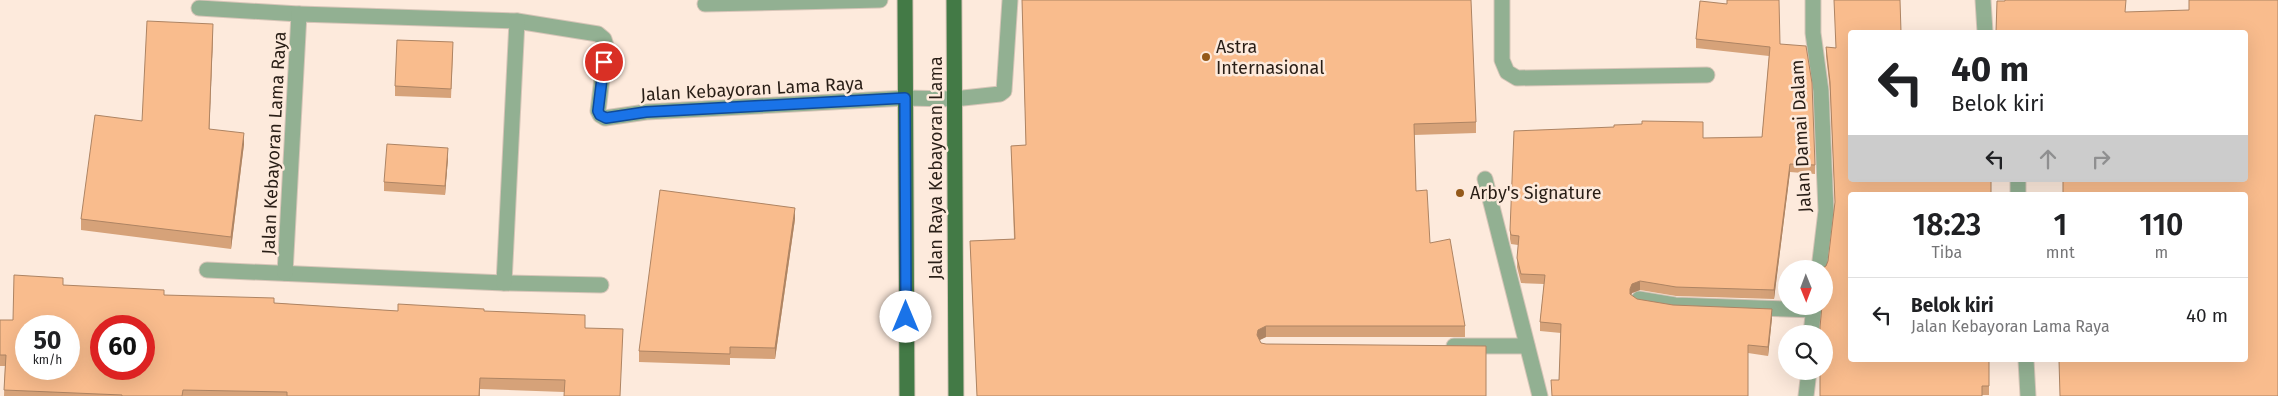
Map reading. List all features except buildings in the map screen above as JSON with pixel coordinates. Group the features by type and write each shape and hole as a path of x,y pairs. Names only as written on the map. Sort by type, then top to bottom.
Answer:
{"main road":[{"name":"Jalan Raya Kebayoran Lama","path":"905,0 906,396"},
{"name":"Jalan Raya Kebayoran Lama","path":"954,0 956,396"}],"street":[{"path":"705,4 880,0"},
{"name":"Jalan Kebayoran Lama Raya","path":"199,8 299,14 517,21 598,34 604,38 606,46 598,111 600,115 606,118 646,112 905,98 954,99 1000,94 1004,91 1010,0"},
{"path":"1502,0 1502,60 1507,72 1517,78 1707,74"},
{"name":"Jalan Damai Dalam","path":"1813,0 1813,32 1820,90 1826,211 1820,260"},
{"path":"1983,0 1986,30"},
{"name":"Jalan Kebayoran Lama Raya","path":"285,273 299,14"},
{"path":"504,283 517,21"},
{"path":"1485,179 1540,396"},
{"name":"Jalan Kebayoran Lama Raya","path":"207,270 504,283 601,284"},
{"path":"1639,299 1675,305 1778,307"},
{"path":"1440,346 1527,346"},
{"path":"2026,362 2028,396"},
{"path":"1806,396 1808,380"}],"place":[{"name":"Astra Internasional","path":"1206,57"},
{"name":"Arby's Signature","path":"1460,193"}],"route":[{"path":"604,62 598,111 600,115 606,118 646,112 905,98 906,317"}]}
